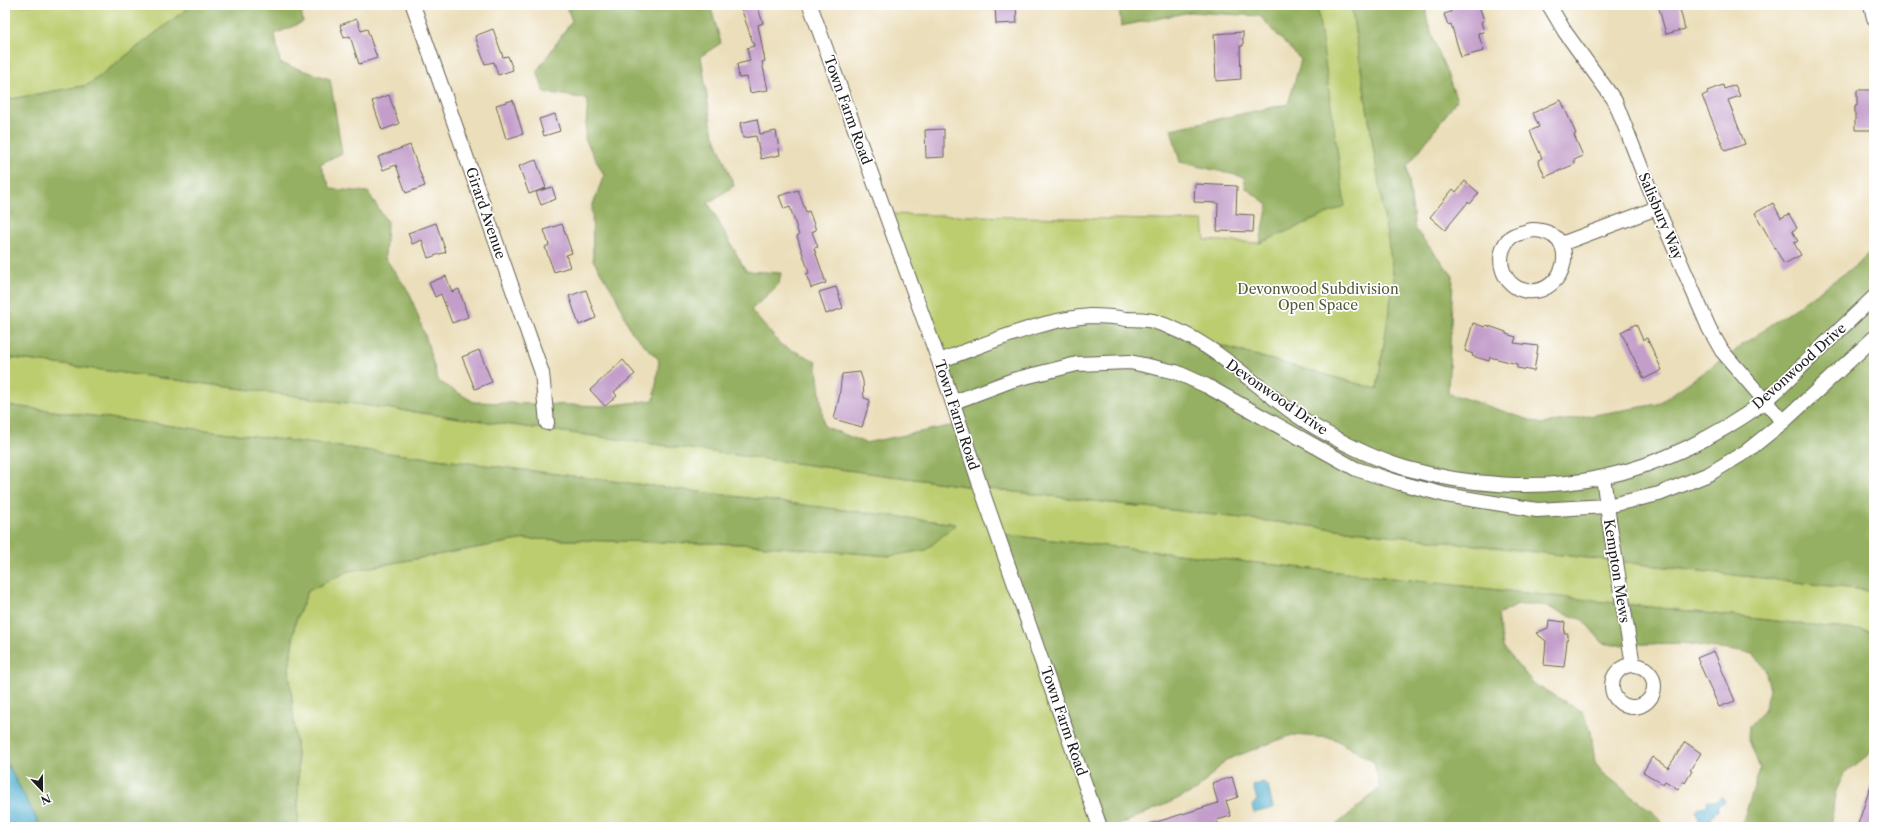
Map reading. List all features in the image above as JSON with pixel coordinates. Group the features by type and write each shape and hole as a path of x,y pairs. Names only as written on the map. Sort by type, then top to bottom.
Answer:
{"street":[{"name":"Girard Avenue","path":"413,5 542,373 547,424"},
{"name":"Town Farm Road","path":"810,5 954,402 981,488 1100,827"},
{"name":"Salisbury Way","path":"1549,5 1565,32 1615,101 1656,208 1722,351 1783,422"},
{"path":"1871,5 1874,18"},
{"path":"1561,244 1656,208"},
{"path":"1532,230 1543,230 1554,235 1561,244 1564,260 1561,272 1555,281 1546,288 1527,291 1516,288 1503,274 1501,254 1505,244 1512,236 1532,230"},
{"name":"Devonwood Drive","path":"939,361 1025,330 1057,321 1091,316 1151,321 1190,337 1236,367 1287,407 1322,431 1403,467 1449,479 1500,484 1550,484 1603,477 1650,463 1683,450 1718,432 1765,401 1874,297"},
{"name":"Devonwood Drive","path":"954,402 1012,380 1077,364 1130,362 1176,372 1207,386 1356,469 1400,483 1454,496 1537,510 1607,506 1660,494 1709,474 1747,451 1783,422 1874,338"},
{"name":"Kempton Mews","path":"1603,477 1633,665"}],"green space":[{"path":"5,5 192,5 88,85 5,100"},
{"path":"192,5 300,5 303,22 275,34 280,63 330,79 342,153 320,164 331,189 368,192 387,222 385,258 409,292 426,338 438,381 474,402 605,406 654,400 659,360 631,331 615,295 593,260 592,207 604,175 585,139 588,99 544,92 537,71 572,21 566,5 710,5 721,43 701,56 712,130 734,186 708,203 746,271 781,273 779,284 751,310 781,345 816,361 824,426 865,443 960,424 939,361 1025,330 1118,318 1377,389 1394,279 1351,5 1425,5 1428,24 1457,100 1407,167 1415,229 1453,276 1448,393 1542,424 1658,404 1858,264 1874,247 1874,591 981,488 5,357 5,100 88,85"},
{"path":"1119,5 1317,5 1345,206 1260,243 1268,205 1246,188 1244,177 1180,162 1171,129 1288,104 1301,60 1260,16 1190,12 1121,26"},
{"name":"Devonwood Subdivision Open Space","path":"1317,5 1351,5 1394,279 1377,389 1190,337 939,361 886,214 1203,221 1205,240 1260,243 1344,206"},
{"path":"5,357 981,488 1874,591 1874,632 998,534 1100,827 298,827 298,764 289,670 295,623 308,591 349,571 525,539 743,544 890,556 956,524 5,405"},
{"path":"5,405 956,524 926,550 890,556 743,544 525,539 349,571 308,591 295,623 289,670 298,764 298,827 41,827 5,760"},
{"path":"998,534 1874,632 1874,750 1844,774 1835,793 1831,827 1735,827 1743,821 1760,769 1748,737 1749,726 1764,711 1770,690 1765,669 1753,654 1684,643 1614,645 1603,643 1583,620 1541,605 1518,605 1498,615 1503,647 1534,684 1583,712 1591,731 1595,763 1602,772 1651,811 1666,827 1334,827 1380,788 1374,762 1333,738 1292,735 1226,760 1197,790 1115,827 1100,827"}],"water":[{"path":"5,760 41,827 5,827"},
{"path":"1263,782 1268,786 1273,808 1254,813 1252,806 1257,800 1253,786"},
{"path":"1722,796 1725,801 1718,806 1718,810 1712,816 1711,821 1700,822 1696,812 1699,807 1706,807 1708,801 1716,801"}],"building":[{"path":"740,5 757,5 763,23 758,25 765,61 762,62 768,90 750,93 747,77 739,78 737,64 750,61 747,48 754,46"},
{"path":"995,5 1016,5 1017,23 996,24"},
{"path":"1449,5 1479,5 1484,21 1481,22 1484,32 1478,33 1484,51 1461,57 1451,24 1448,25 1444,14 1451,12"},
{"path":"1658,5 1679,5 1685,29 1666,34"},
{"path":"357,19 361,31 367,29 377,58 359,64 350,36 344,38 340,25"},
{"path":"493,29 503,57 508,56 513,70 498,75 494,62 485,64 475,36"},
{"path":"1243,32 1243,46 1240,46 1241,79 1216,81 1214,34"},
{"path":"1723,85 1724,89 1735,85 1740,96 1728,100 1745,144 1725,151 1702,96 1708,93 1707,91"},
{"path":"1857,90 1874,90 1874,130 1855,130"},
{"path":"389,95 399,124 382,130 372,101"},
{"path":"513,100 523,134 506,139 496,105"},
{"path":"1561,100 1576,134 1574,135 1583,156 1574,160 1575,164 1545,177 1538,160 1542,158 1530,131 1539,127 1533,113"},
{"path":"555,114 560,131 544,136 539,119"},
{"path":"757,119 760,134 776,131 780,155 761,159 756,136 743,138 740,123"},
{"path":"944,129 944,157 926,158 925,130"},
{"path":"410,145 425,186 406,193 396,165 383,170 378,157"},
{"path":"536,160 546,188 529,194 519,166"},
{"path":"1465,181 1479,193 1470,204 1468,202 1445,230 1430,217 1453,189 1456,192"},
{"path":"1195,184 1237,186 1236,214 1254,215 1253,232 1217,231 1218,203 1194,202"},
{"path":"552,187 556,199 541,205 536,192"},
{"path":"798,190 806,212 809,211 816,230 812,232 818,247 814,248 826,283 811,288 806,274 809,273 797,236 799,235 790,207 784,209 779,196"},
{"path":"1773,203 1781,218 1789,214 1797,228 1792,231 1798,241 1794,243 1801,255 1784,264 1755,213"},
{"path":"436,223 446,252 428,258 422,240 412,244 408,233"},
{"path":"562,224 572,253 566,255 570,267 554,272 545,247 549,245 544,230"},
{"path":"446,276 452,292 459,289 468,317 452,323 441,294 435,297 429,283"},
{"path":"836,287 843,308 826,314 819,292"},
{"path":"586,290 596,318 579,325 569,296"},
{"path":"1473,323 1485,327 1486,325 1506,332 1506,334 1516,337 1514,343 1538,346 1534,371 1517,368 1517,364 1490,357 1489,361 1472,356 1473,354 1465,351"},
{"path":"1636,324 1643,340 1647,338 1662,370 1644,379 1621,332"},
{"path":"479,350 492,382 475,389 462,357"},
{"path":"623,360 635,374 614,392 617,396 605,406 590,390"},
{"path":"860,372 863,381 864,398 870,400 862,427 834,419 839,398 842,374"},
{"path":"1549,620 1565,622 1564,633 1568,633 1564,667 1544,665 1546,641 1536,633 1548,628"},
{"path":"1714,651 1735,701 1719,707 1697,658"},
{"path":"1685,742 1701,753 1690,770 1692,771 1685,783 1683,781 1678,789 1665,781 1663,784 1643,772 1652,757 1668,768"},
{"path":"1232,777 1238,797 1226,801 1231,816 1217,820 1219,827 1150,827 1150,824 1218,803 1212,783"},
{"path":"1872,782 1874,783 1874,827 1857,827"}]}
